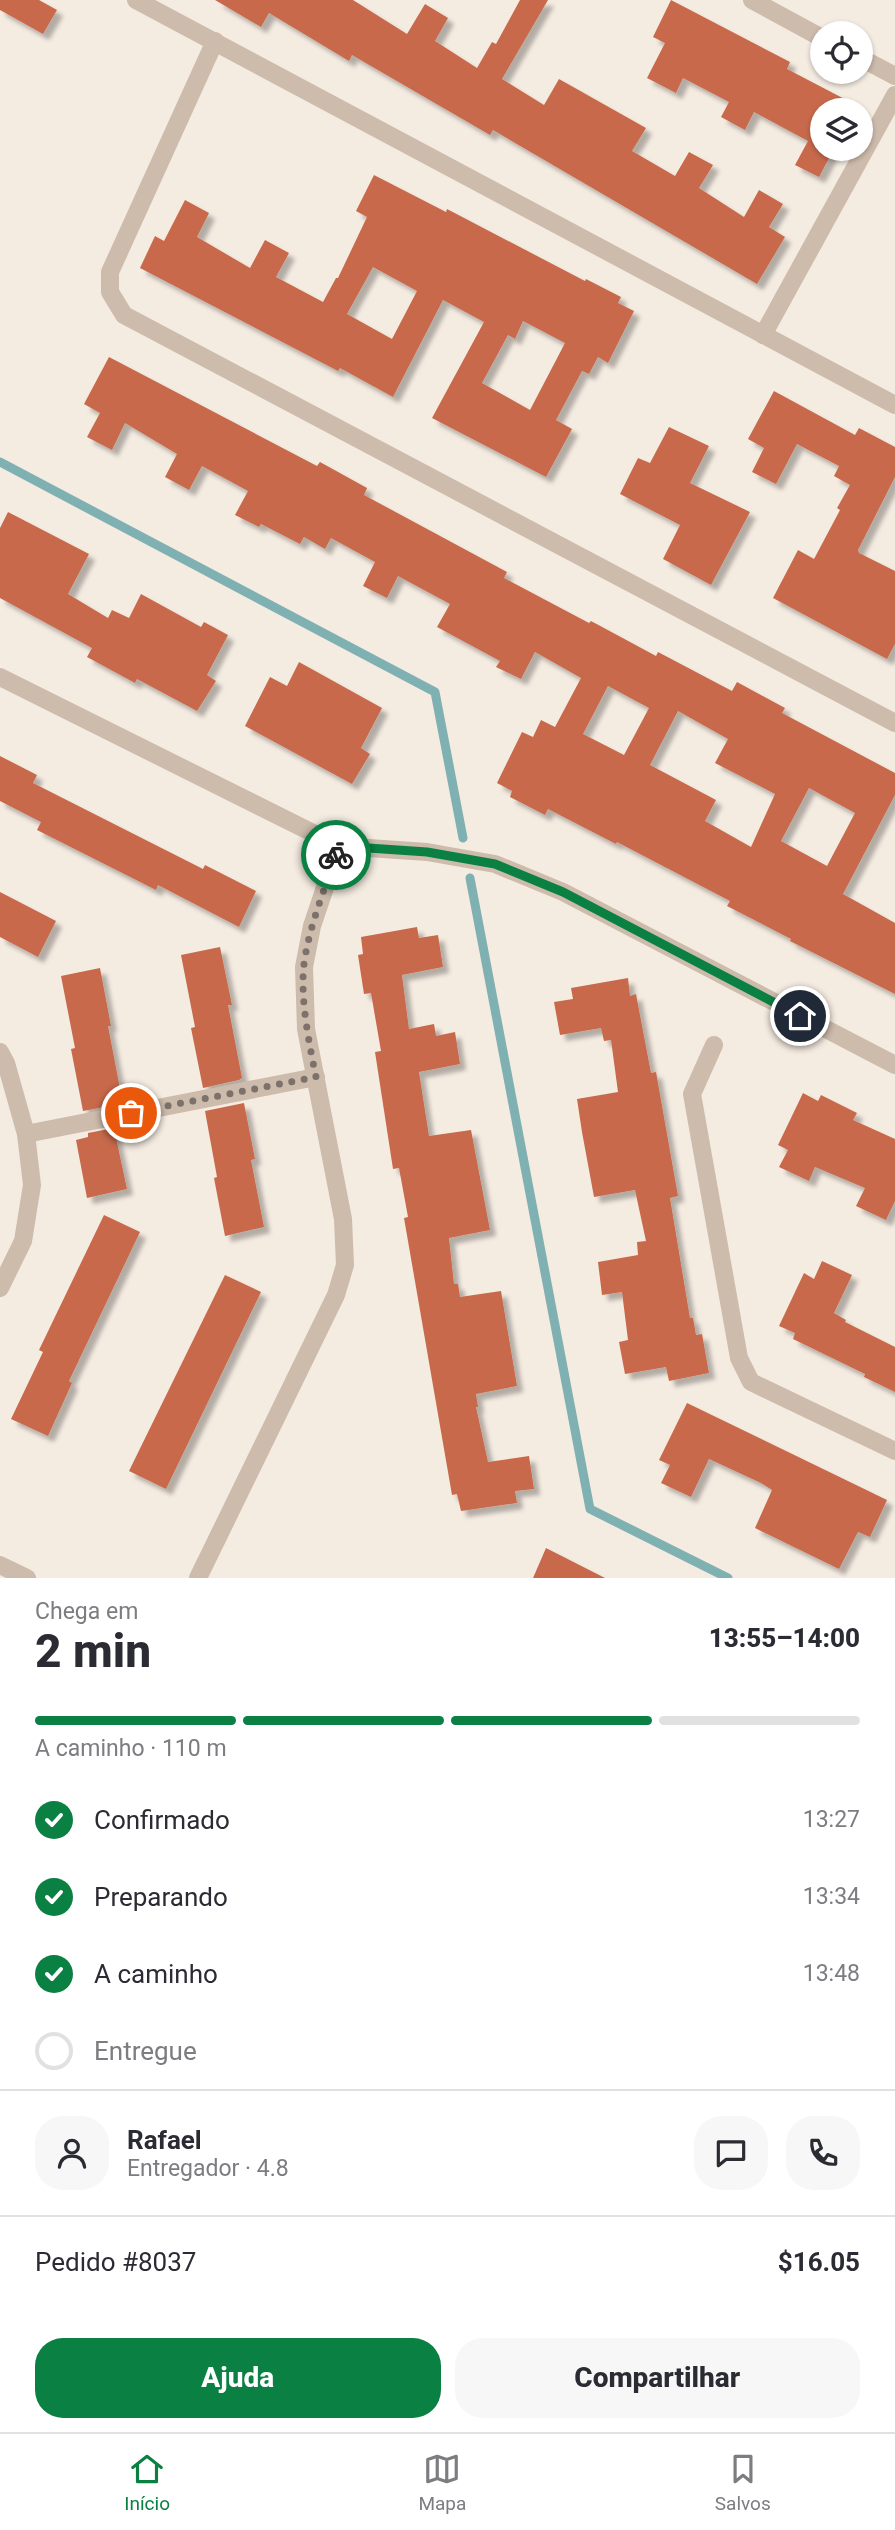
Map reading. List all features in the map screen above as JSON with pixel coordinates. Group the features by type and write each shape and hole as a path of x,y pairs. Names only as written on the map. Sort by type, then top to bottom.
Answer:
{"street":[{"path":"136,0 895,405"},
{"path":"752,0 810,31"},
{"path":"215,41 110,272 110,292 124,316 895,723"},
{"path":"873,64 895,76"},
{"path":"763,335 895,95"},
{"path":"0,677 339,846 427,852 495,864 563,892 895,1065"},
{"path":"198,1578 336,1295 345,1265 343,1219 306,1029 304,967 312,926 339,846"},
{"path":"714,1045 692,1094 739,1358 751,1382 895,1451"},
{"path":"0,1052 6,1063 26,1133 32,1185 23,1241 0,1288"},
{"path":"26,1133 316,1077"},
{"path":"0,1565 27,1578"}],"building":[{"path":"0,0 39,0 57,10 43,34 0,10"},
{"path":"215,0 353,0 407,34 425,4 448,18 435,41 477,68 492,42 496,44 520,0 548,0 502,79 544,105 559,79 646,128 632,151 675,176 689,152 713,165 699,188 744,217 759,190 783,204 769,227 785,237 757,284 493,130 490,135 352,55 349,61 269,13 261,27"},
{"path":"671,0 790,62 787,69 810,81 810,84 816,84 843,98 810,98 810,161 828,161 819,177 795,165 808,141 754,112 745,130 721,117 729,102 683,78 676,93 647,78 665,43 653,37"},
{"path":"374,175 621,297 618,303 634,311 608,363 598,357 589,374 582,371 556,420 572,429 546,477 432,418 484,322 443,300 393,397 140,268 155,236 164,241 185,200 209,213 197,237 250,268 265,240 289,253 276,277 323,302 338,278 367,217 356,211","holes":["373,267 417,291 392,339 347,314","523,321 565,343 530,410 482,383 508,335 515,339"]},
{"path":"109,357 317,466 320,462 367,488 364,495 507,572 504,578 589,623 591,621 656,656 658,652 732,691 737,682 785,708 782,713 895,773 895,795 843,894 895,923 895,994 790,941 791,939 727,906 730,901 617,842 616,844 548,809 545,815 510,797 512,791 497,783 522,732 533,737 541,720 555,727 581,678 535,652 521,679 496,667 500,661 437,627 450,604 398,576 387,598 363,586 375,562 331,538 325,549 304,537 300,544 261,524 259,527 235,515 248,491 202,466 189,490 165,477 177,454 125,423 112,450 87,437 100,413 84,404","holes":["608,686 649,708 624,755 583,734","678,711 728,739 715,763 775,794 751,847 705,821 716,800 650,765","809,788 855,813 827,866 781,841"]},
{"path":"774,391 855,435 859,428 895,447 895,477 858,550 859,553 895,571 895,644 887,659 773,598 798,550 814,559 850,485 834,476 839,466 797,444 776,484 752,472 764,448 748,439"},
{"path":"669,427 709,446 690,483 750,512 711,585 663,559 680,525 620,494 638,458 650,463"},
{"path":"8,512 89,554 68,594 108,618 112,610 129,618 141,594 201,627 204,622 228,635 207,675 216,681 197,711 137,679 135,683 87,657 92,648 0,598 0,528"},
{"path":"299,662 382,708 361,748 370,754 352,784 245,726 270,677 287,686"},
{"path":"0,756 37,775 33,783 203,869 205,865 256,891 239,927 158,885 156,890 37,830 41,822 0,801"},
{"path":"0,892 56,921 38,957 0,937"},
{"path":"417,927 419,938 438,935 443,967 402,975 409,1029 434,1024 436,1036 455,1032 460,1064 419,1072 429,1136 471,1130 490,1230 449,1238 454,1284 458,1284 460,1297 501,1291 517,1386 476,1394 476,1407 488,1462 529,1456 534,1489 515,1491 517,1503 461,1511 457,1494 452,1495 404,1218 408,1217 399,1168 393,1169 375,1052 381,1051 371,993 364,994 358,955 363,954 361,937"},
{"path":"220,947 232,1005 228,1005 242,1078 203,1088 181,955"},
{"path":"100,968 122,1099 109,1102 110,1106 83,1111 71,1049 75,1048 61,976"},
{"path":"628,978 630,996 636,994 651,1073 656,1072 678,1196 670,1198 690,1318 693,1318 696,1335 702,1334 709,1373 669,1381 666,1367 625,1374 619,1342 628,1340 622,1292 602,1295 598,1262 638,1255 637,1242 646,1241 635,1190 594,1197 582,1132 577,1099 618,1092 611,1040 604,1041 601,1028 560,1035 554,1002 573,999 571,988"},
{"path":"803,1093 818,1101 821,1095 857,1113 853,1120 895,1139 895,1201 886,1220 856,1206 865,1188 815,1167 809,1181 779,1167 788,1150 778,1145"},
{"path":"244,1103 255,1159 251,1160 264,1227 225,1236 205,1111"},
{"path":"114,1128 127,1189 87,1198 76,1140 88,1137 88,1133"},
{"path":"104,1215 140,1232 69,1381 72,1383 48,1436 11,1419 43,1352 39,1350"},
{"path":"822,1261 852,1275 834,1313 846,1320 845,1322 895,1347 895,1392 864,1377 865,1374 793,1339 795,1333 779,1326 804,1273 814,1279"},
{"path":"225,1275 261,1292 166,1489 129,1471"},
{"path":"687,1403 887,1500 870,1537 858,1532 839,1569 755,1528 772,1490 761,1483 709,1459 691,1497 661,1483 670,1465 659,1460"},
{"path":"546,1548 605,1578 533,1578"}],"waterway":[{"path":"0,462 435,692 463,838"},
{"path":"470,878 590,1509 728,1578"}],"way so far":[{"path":"131,1113 316,1077 306,1029 304,967 312,926 336,855"}],"route":[{"path":"336,855 339,846 427,852 495,864 563,892 800,1016"}]}
